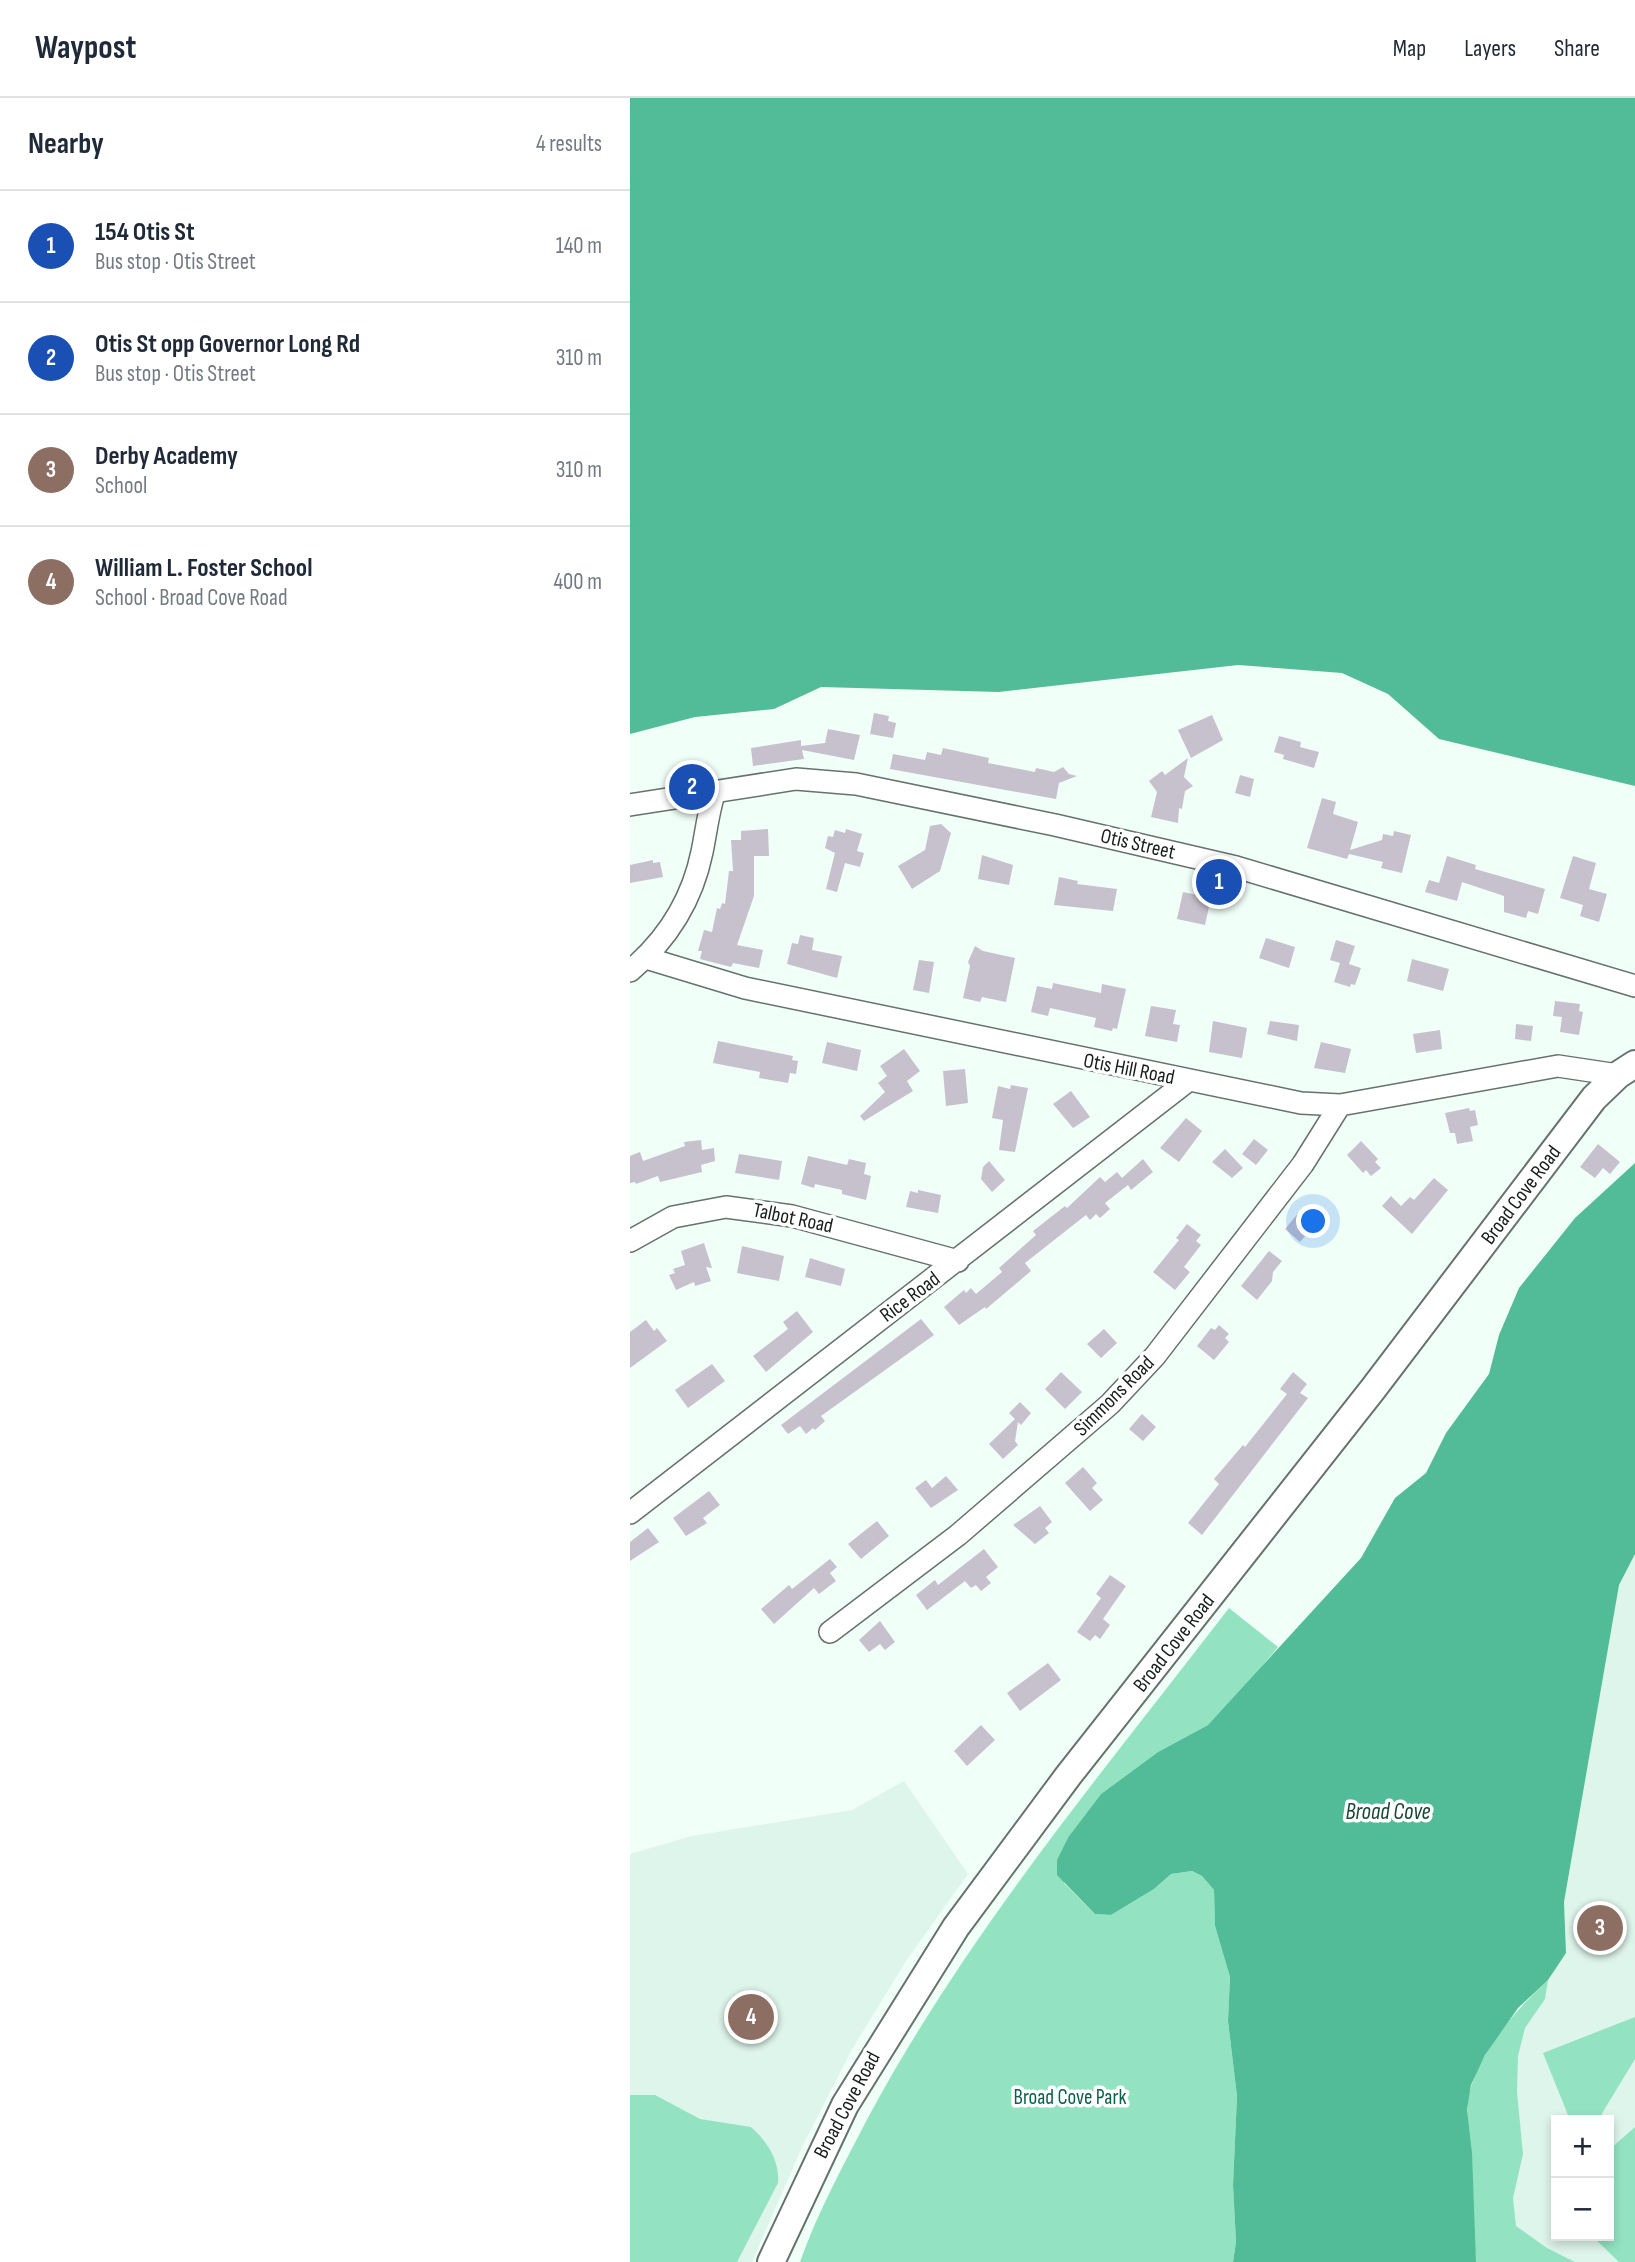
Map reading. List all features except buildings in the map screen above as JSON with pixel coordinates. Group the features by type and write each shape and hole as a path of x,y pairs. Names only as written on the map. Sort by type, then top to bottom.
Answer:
{"main road":[{"name":"Broad Cove Road","path":"771,2262 845,2105 956,1927 1068,1776 1373,1389 1594,1098 1626,1070"}],"street":[{"name":"Otis Street","path":"630,805 796,779 829,780 1055,825 1236,867 1635,986"},
{"path":"638,964 673,926 694,886 713,794"},
{"name":"Otis Hill Road","path":"638,964 1301,1103 1340,1105 1558,1066 1626,1070"},
{"name":"Rice Road","path":"630,1513 1189,1080"},
{"name":"Simmons Road","path":"830,1632 958,1535 1110,1404 1155,1356 1303,1164 1340,1105"},
{"name":"Talbot Road","path":"630,1241 673,1217 726,1206 802,1218 958,1261"}],"shaded area":[{"path":"1635,1554 1635,2262 1476,2262 1471,2085 1566,1953 1564,1902 1619,1584"},
{"path":"904,1781 968,1874 906,1961 851,2051 803,2145 752,2262 630,2262 630,1854 692,1836 852,1810"}],"green space":[{"name":"Broad Cove Park","path":"1229,1608 1278,1647 1245,1687 1208,1725 1158,1752 1101,1794 1069,1836 1064,1883 1095,1914 1111,1915 1154,1889 1171,1874 1192,1871 1202,1876 1214,1890 1215,1926 1230,1977 1228,2021 1237,2096 1233,2185 1236,2242 1233,2262 800,2262 823,2205 870,2114 950,1981 1039,1854"},
{"path":"1548,1980 1545,1999 1525,2028 1518,2056 1517,2092 1523,2154 1513,2198 1516,2226 1547,2248 1575,2262 1476,2262 1467,2145 1468,2100 1472,2084 1485,2055 1504,2027"},
{"path":"1635,2017 1635,2059 1601,2115 1568,2115 1543,2053"},
{"path":"630,2095 655,2095 700,2119 751,2127 767,2145 775,2159 778,2183 737,2262 630,2262"},
{"path":"1635,2127 1635,2262 1619,2262 1597,2241 1614,2241 1614,2146"}],"water":[{"path":"630,98 1635,98 1635,786 1439,739 1388,694 1342,673 1238,665 999,692 821,687 774,709 695,717 630,734"},
{"name":"Broad Cove","path":"1635,1163 1635,1554 1619,1585 1564,1902 1566,1953 1548,1980 1518,2008 1485,2055 1471,2085 1467,2110 1472,2153 1476,2262 1233,2262 1236,2242 1233,2185 1237,2096 1228,2021 1230,1977 1215,1926 1214,1890 1202,1876 1192,1871 1171,1874 1154,1889 1111,1915 1095,1914 1057,1875 1057,1860 1069,1836 1101,1794 1158,1752 1208,1725 1361,1558 1395,1498 1426,1473 1446,1433 1489,1374 1499,1335 1519,1288 1575,1218"}],"place":[{"name":"Otis St opp Governor Long Rd","path":"692,787"},
{"name":"154 Otis St","path":"1219,882"},
{"name":"Derby Academy","path":"1600,1928"},
{"name":"William L. Foster School","path":"751,2017"}]}
